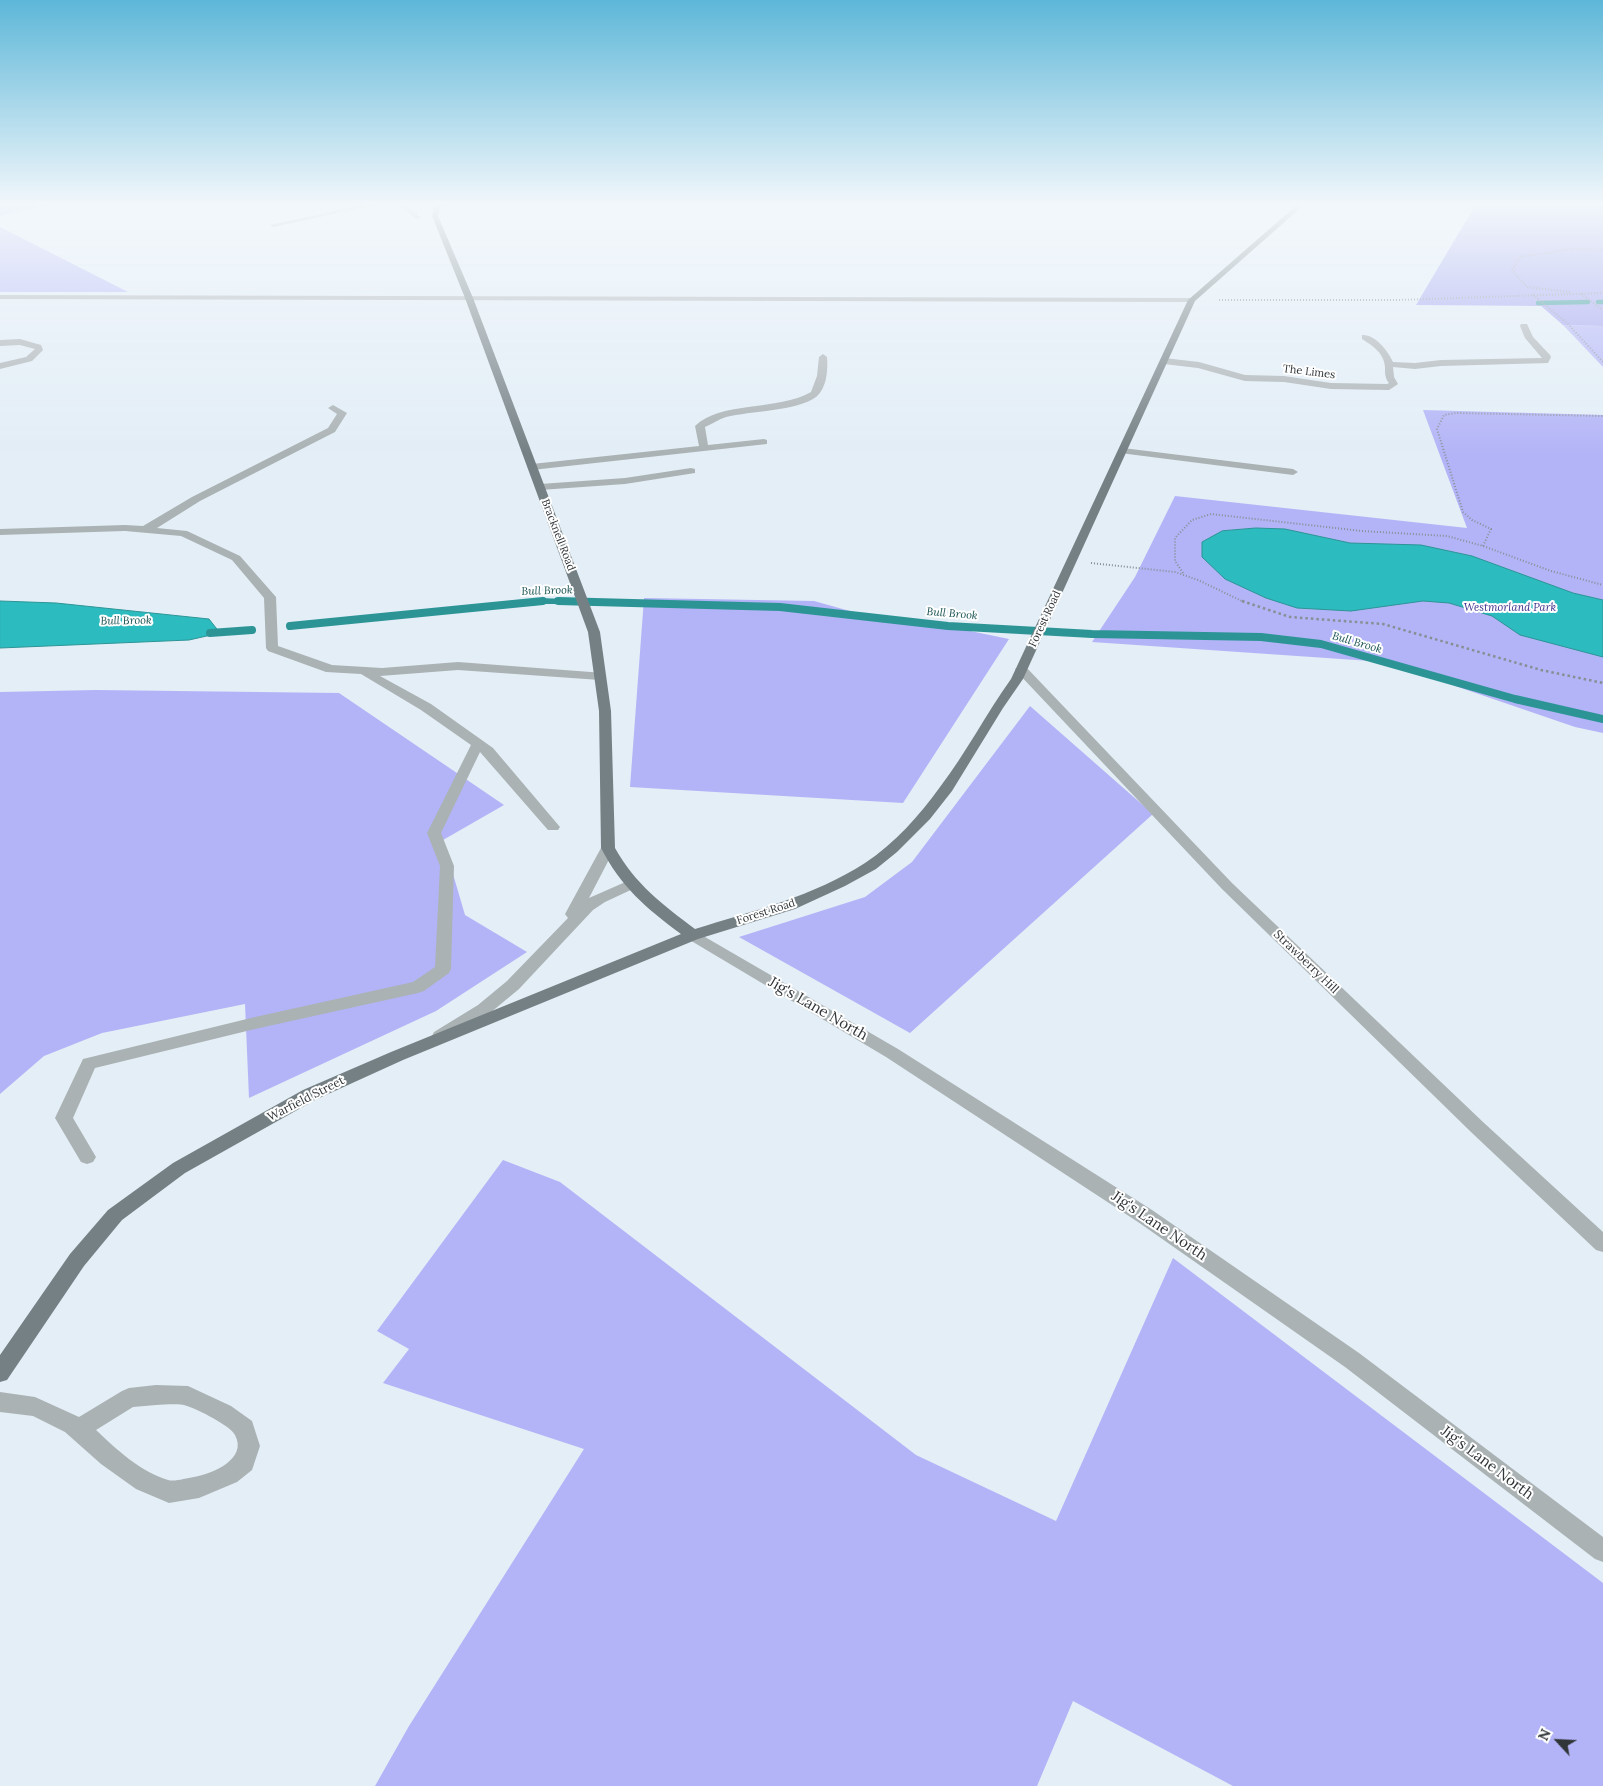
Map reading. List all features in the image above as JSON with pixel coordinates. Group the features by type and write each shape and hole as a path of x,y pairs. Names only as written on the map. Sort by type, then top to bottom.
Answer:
{"main road":[{"name":"Bracknell Road","path":"465,287 594,632 605,711 608,848 617,868 630,885 649,902 693,935"},
{"name":"Forest Road","path":"693,935 790,905 863,870 892,849 925,816 947,788 1022,669 1192,300 1206,287"},
{"name":"Warfield Street","path":"0,1373 77,1260 115,1215 178,1168 309,1095 428,1043 693,935"}],"street":[{"path":"0,297 1192,300"},
{"path":"1365,337 1382,350 1389,364 1415,366 1441,363 1545,361 1547,357 1529,338 1524,326"},
{"path":"0,343 28,343 38,347 39,350 29,359 0,366"},
{"path":"704,448 700,426 712,419 722,415 794,402 810,397 820,384 823,357"},
{"name":"The Limes","path":"1164,361 1199,365 1245,378 1284,379 1331,386 1371,388 1394,384 1388,375 1389,364"},
{"path":"145,530 196,500 332,430 342,413 333,408"},
{"path":"532,467 764,442"},
{"path":"1124,451 1293,472"},
{"path":"540,487 625,481 691,471"},
{"path":"0,532 125,528 183,533 236,558 270,597 272,648 330,670 382,672 458,666 600,676"},
{"name":"Strawberry Hill","path":"1022,669 1227,886 1477,1127 1603,1244"},
{"path":"364,671 426,707 488,751 553,827"},
{"path":"87,1157 64,1118 89,1062 418,987 443,968 447,866 434,833 478,743"},
{"path":"565,929 608,848"},
{"path":"428,1043 484,1009 513,985 542,957 565,929 588,906 600,898 630,885"},
{"name":"Jig's Lane North","path":"693,935 892,1053 1145,1216 1352,1360 1603,1551"},
{"path":"0,1402 35,1407 74,1424 79,1430 109,1457 144,1481 169,1492 199,1486 229,1475 244,1463 249,1446 244,1428 223,1413 188,1396 156,1395 129,1398 79,1430"}],"path":[{"path":"1530,287 1581,294 1603,310"},
{"path":"1192,300 1398,300 1603,293"},
{"path":"1533,295 1567,323 1603,362"},
{"path":"1483,546 1491,529 1472,520 1463,512 1437,429 1444,415 1456,413 1603,416"},
{"path":"1187,576 1176,568 1174,555 1175,538 1192,520 1211,514 1362,532 1448,536 1483,546 1551,572 1603,585"},
{"path":"1072,561 1175,572 1238,600 1290,617 1383,624 1541,670 1603,684"}],"green space":[{"path":"0,287 119,287 128,292 0,292"},
{"path":"1563,325 1603,326 1603,367"},
{"name":"Westmorland Park","path":"1423,410 1603,415 1603,733 1575,727 1385,662 1092,642 1135,577 1175,496 1467,528"},
{"path":"644,598 814,601 882,620 946,626 1009,639 903,803 630,787"},
{"path":"96,690 339,693 504,805 443,840 465,915 527,952 436,1011 249,1098 245,1004 102,1033 44,1056 0,1094 0,692"},
{"path":"1030,706 1153,814 910,1033 739,937 865,897 912,862"},
{"path":"503,1160 560,1182 916,1455 1056,1521 1173,1258 1603,1583 1603,1786 1233,1786 1073,1701 1037,1786 375,1786 409,1726 584,1449 383,1383 409,1349 377,1331"}],"shaded area":[{"path":"1426,287 1603,287 1603,326 1563,325 1541,306 1416,305"}],"water":[{"path":"1256,528 1285,529 1350,543 1421,545 1472,556 1573,593 1603,600 1603,657 1520,635 1492,616 1449,603 1423,601 1351,611 1297,608 1266,598 1225,579 1202,557 1202,542 1222,531"},
{"path":"0,601 56,603 209,619 220,633 189,640 0,648"}],"waterway":[{"path":"1538,303 1588,302"},
{"path":"1598,302 1603,302"},
{"name":"Bull Brook","path":"290,626 543,601"},
{"name":"Bull Brook","path":"530,603 546,601 607,603"},
{"name":"Bull Brook","path":"558,601 780,607 948,626 1092,634 1261,637 1321,644 1515,699 1603,719"},
{"name":"Bull Brook","path":"210,633 252,630"}]}
